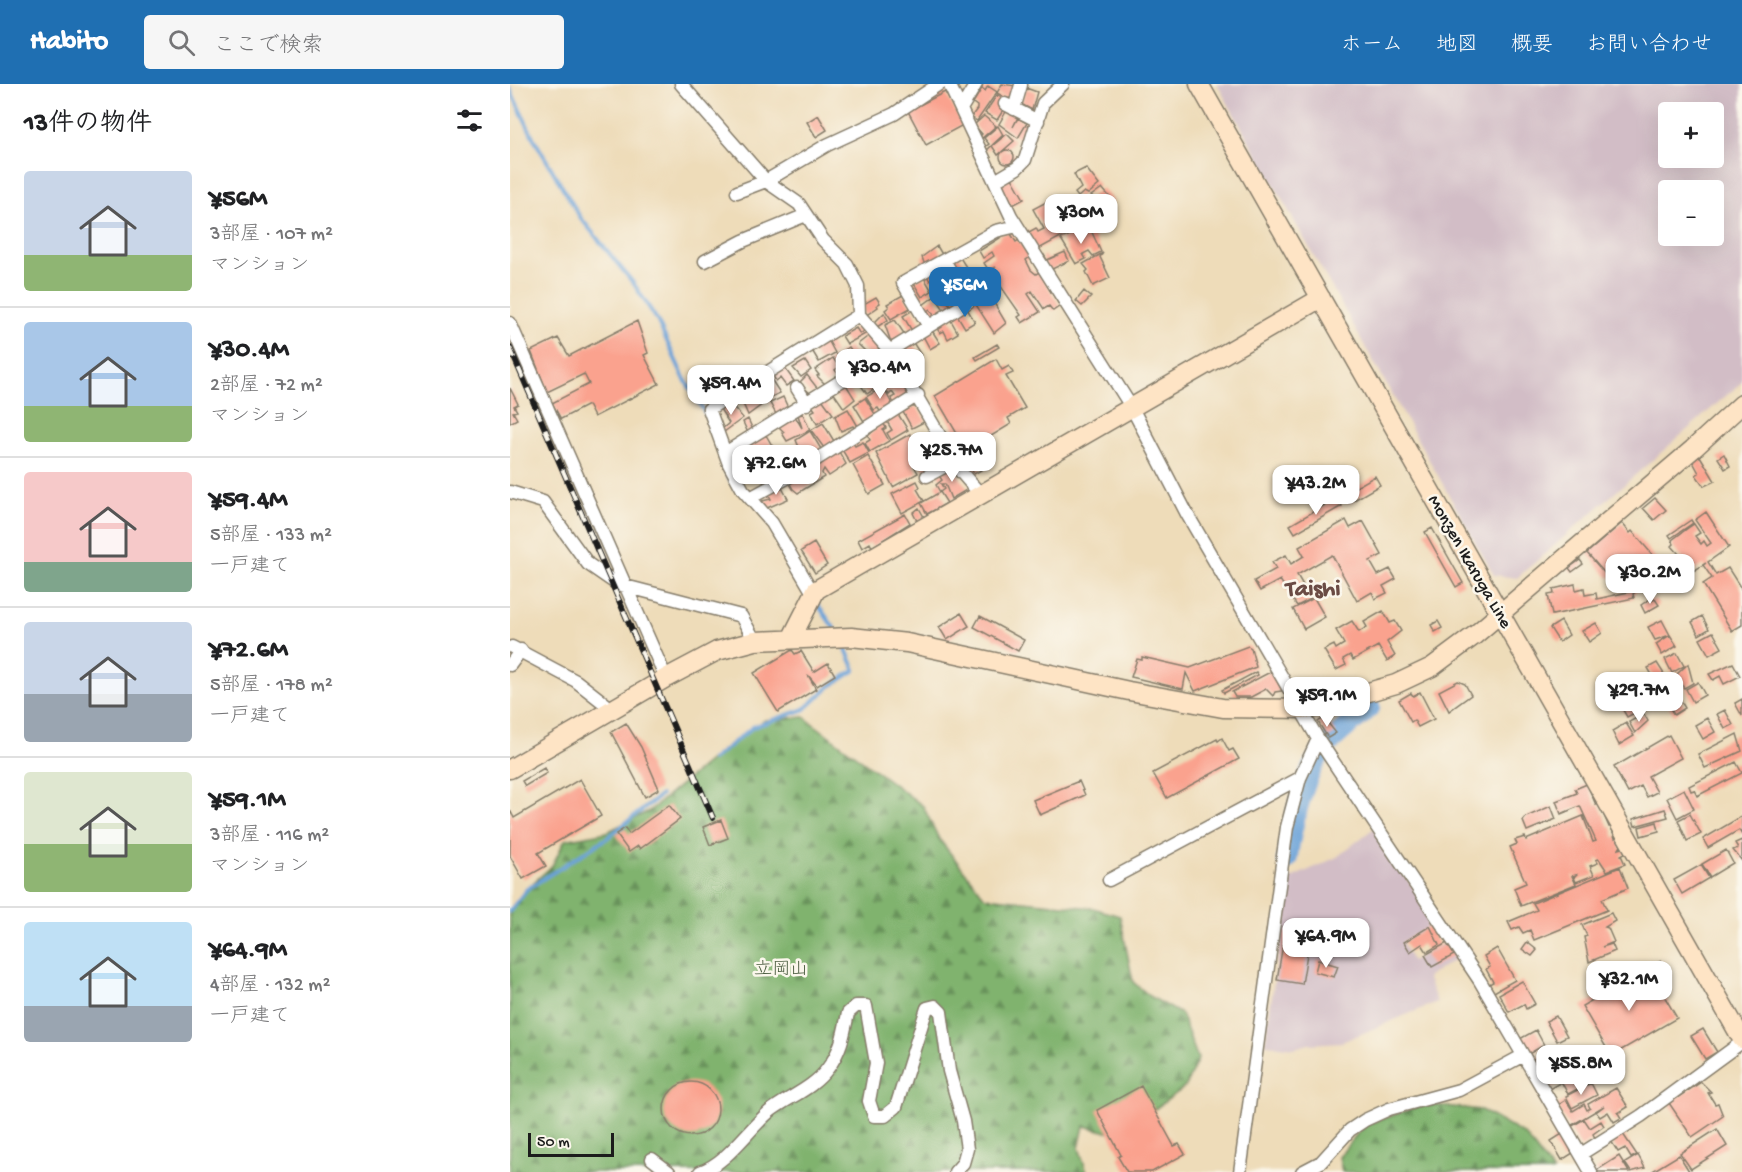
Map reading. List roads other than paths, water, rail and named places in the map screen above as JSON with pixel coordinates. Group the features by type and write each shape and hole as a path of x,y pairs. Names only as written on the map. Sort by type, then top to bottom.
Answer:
{"street":[{"path":"681,84 766,181 799,204 823,240 847,264 858,286 859,315 890,351 955,461 981,495"},
{"path":"737,192 766,181 827,145 894,114 939,84"},
{"path":"949,84 1017,226 1132,408 1187,514 1322,746 1451,934 1591,1172"},
{"path":"961,109 976,84"},
{"path":"995,181 1017,168 1025,160 1043,103 1063,84"},
{"name":"Monzen Ikaruga Line","path":"1199,84 1742,1041"},
{"path":"1021,85 1010,106 1038,121"},
{"path":"705,261 743,241 806,215"},
{"path":"928,326 903,283 996,231 1017,226"},
{"path":"725,453 968,302 944,260"},
{"path":"792,638 813,593 1320,298"},
{"path":"813,593 772,523 742,490 708,409 859,315"},
{"path":"510,323 623,586 666,678"},
{"path":"797,388 807,404"},
{"path":"750,498 787,478 918,395"},
{"path":"510,769 666,678 717,651 755,641 851,637 907,643 1129,691 1223,708 1310,709 1396,684 1432,667 1475,635 1693,449 1742,404"},
{"path":"927,476 955,461"},
{"path":"510,492 543,502 588,564 623,586 741,616 755,641"},
{"path":"510,665 517,648 576,681 613,710"},
{"path":"1240,1172 1276,893 1287,827 1300,778 1322,746"},
{"path":"1109,880 1300,778"},
{"path":"700,1172 713,1166 770,1112 815,1083 827,1070 840,1049 848,1012 856,1006 866,1006 876,1063 869,1101 874,1116 885,1116 896,1107 927,1008 935,1005 941,1012 949,1071 963,1121 967,1149 963,1163 955,1172"},
{"path":"1581,1155 1650,1110 1742,1041"},
{"path":"1302,1172 1321,1162 1350,1130 1365,1120 1389,1109 1459,1090 1522,1056"},
{"path":"652,1159 669,1172"}],"waterway":[{"path":"510,89 534,139 580,217 634,284 657,320 684,378 705,413"},
{"path":"726,471 735,488"},
{"path":"797,577 804,589"},
{"path":"818,605 834,628"},
{"path":"712,760 753,727 805,709 829,687 855,670 845,647"},
{"path":"1287,859 1298,806 1313,766 1329,743 1370,707"},
{"path":"510,911 527,889 607,838 661,795"}],"railway":[{"path":"510,348 713,818"}],"district":[{"name":"Taishi","path":"1313,587"}],"park label":[{"name":"立岡山","path":"781,968"}]}
